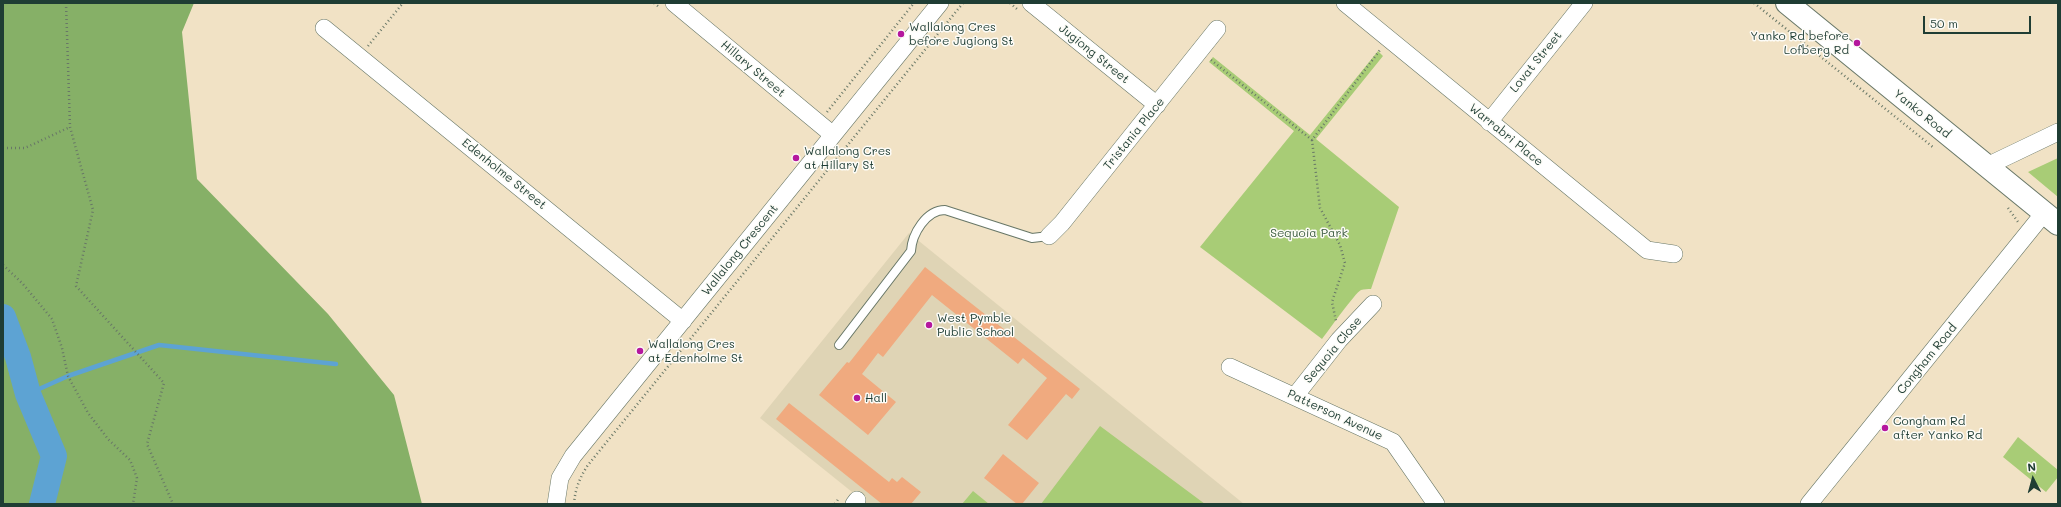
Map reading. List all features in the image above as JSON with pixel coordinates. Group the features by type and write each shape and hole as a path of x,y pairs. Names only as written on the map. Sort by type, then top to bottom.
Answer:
{"main road":[{"name":"Yanko Road","path":"1787,3 2051,219"}],"street":[{"name":"Hillary Street","path":"674,3 832,135"},
{"name":"Wallalong Crescent","path":"556,504 560,478 566,466 940,3"},
{"name":"Jugiong Street","path":"1031,3 1157,105"},
{"name":"Warrabri Place","path":"1345,3 1647,250 1674,254"},
{"name":"Lovat Street","path":"1489,122 1584,3"},
{"name":"Edenholme Street","path":"324,28 683,321"},
{"name":"Tristania Place","path":"1049,236 1062,223 1217,29"},
{"path":"1987,166 2058,132"},
{"name":"Congham Road","path":"1809,504 2051,219"},
{"name":"Sequoia Close","path":"1295,396 1339,340 1373,304"},
{"name":"Patterson Avenue","path":"1230,367 1392,442 1436,504"}],"lane":[{"path":"839,346 911,251 912,239 930,214 937,210 945,210 1032,238 1049,236"}],"path":[{"path":"66,3 70,127 93,210 76,286 164,383 147,444 173,504"},
{"path":"360,56 403,3"},
{"path":"825,115 914,3"},
{"path":"574,504 578,483 588,465 963,3"},
{"path":"1754,3 1934,149"},
{"path":"1339,340 1332,302 1345,263 1340,245 1320,208 1312,140 1389,39"},
{"path":"1200,50 1312,140"},
{"path":"3,148 25,148 70,127"},
{"path":"2002,203 2009,208 2020,225"},
{"path":"3,265 23,284 52,319 62,348 68,376 88,413 108,439 130,460 137,478 133,504"}],"shaded area":[{"name":"West Pymble Public School","path":"909,233 1244,504 867,504 760,418"}],"green space":[{"path":"3,3 194,3 182,32 197,179 328,314 394,395 422,504 3,504"},
{"name":"Sequoia Park","path":"1378,51 1383,56 1316,139 1399,207 1371,289 1361,290 1358,293 1322,339 1200,247 1294,131 1209,62 1213,57 1310,135"},
{"path":"2058,158 2058,197 2028,172"},
{"path":"1100,426 1205,504 1041,504"},
{"path":"2018,437 2058,470 2058,477 2046,492 2003,457"},
{"path":"973,491 989,504 962,504"}],"building":[{"path":"925,267 1080,389 1072,399 1066,394 1027,440 1008,425 1047,378 1023,358 1018,364 932,295 883,357 878,353 862,374 896,402 868,435 819,395 847,362 849,363"},
{"path":"789,403 889,482 892,478 897,482 902,477 921,492 911,504 882,504 776,419"},
{"path":"1003,454 1039,483 1022,504 1017,504 984,478"}],"waterway":[{"path":"3,317 18,357 28,394 54,456 42,504"},
{"path":"28,394 68,376 159,345 336,364"}],"place":[{"name":"Wallalong Cres before Jugiong St","path":"901,34"},
{"name":"Yanko Rd before Lofberg Rd","path":"1857,43"},
{"name":"Wallalong Cres at Hillary St","path":"796,158"},
{"name":"West Pymble Public School","path":"929,325"},
{"name":"Wallalong Cres at Edenholme St","path":"640,351"},
{"name":"Hall","path":"857,398"},
{"name":"Congham Rd after Yanko Rd","path":"1885,428"}]}
